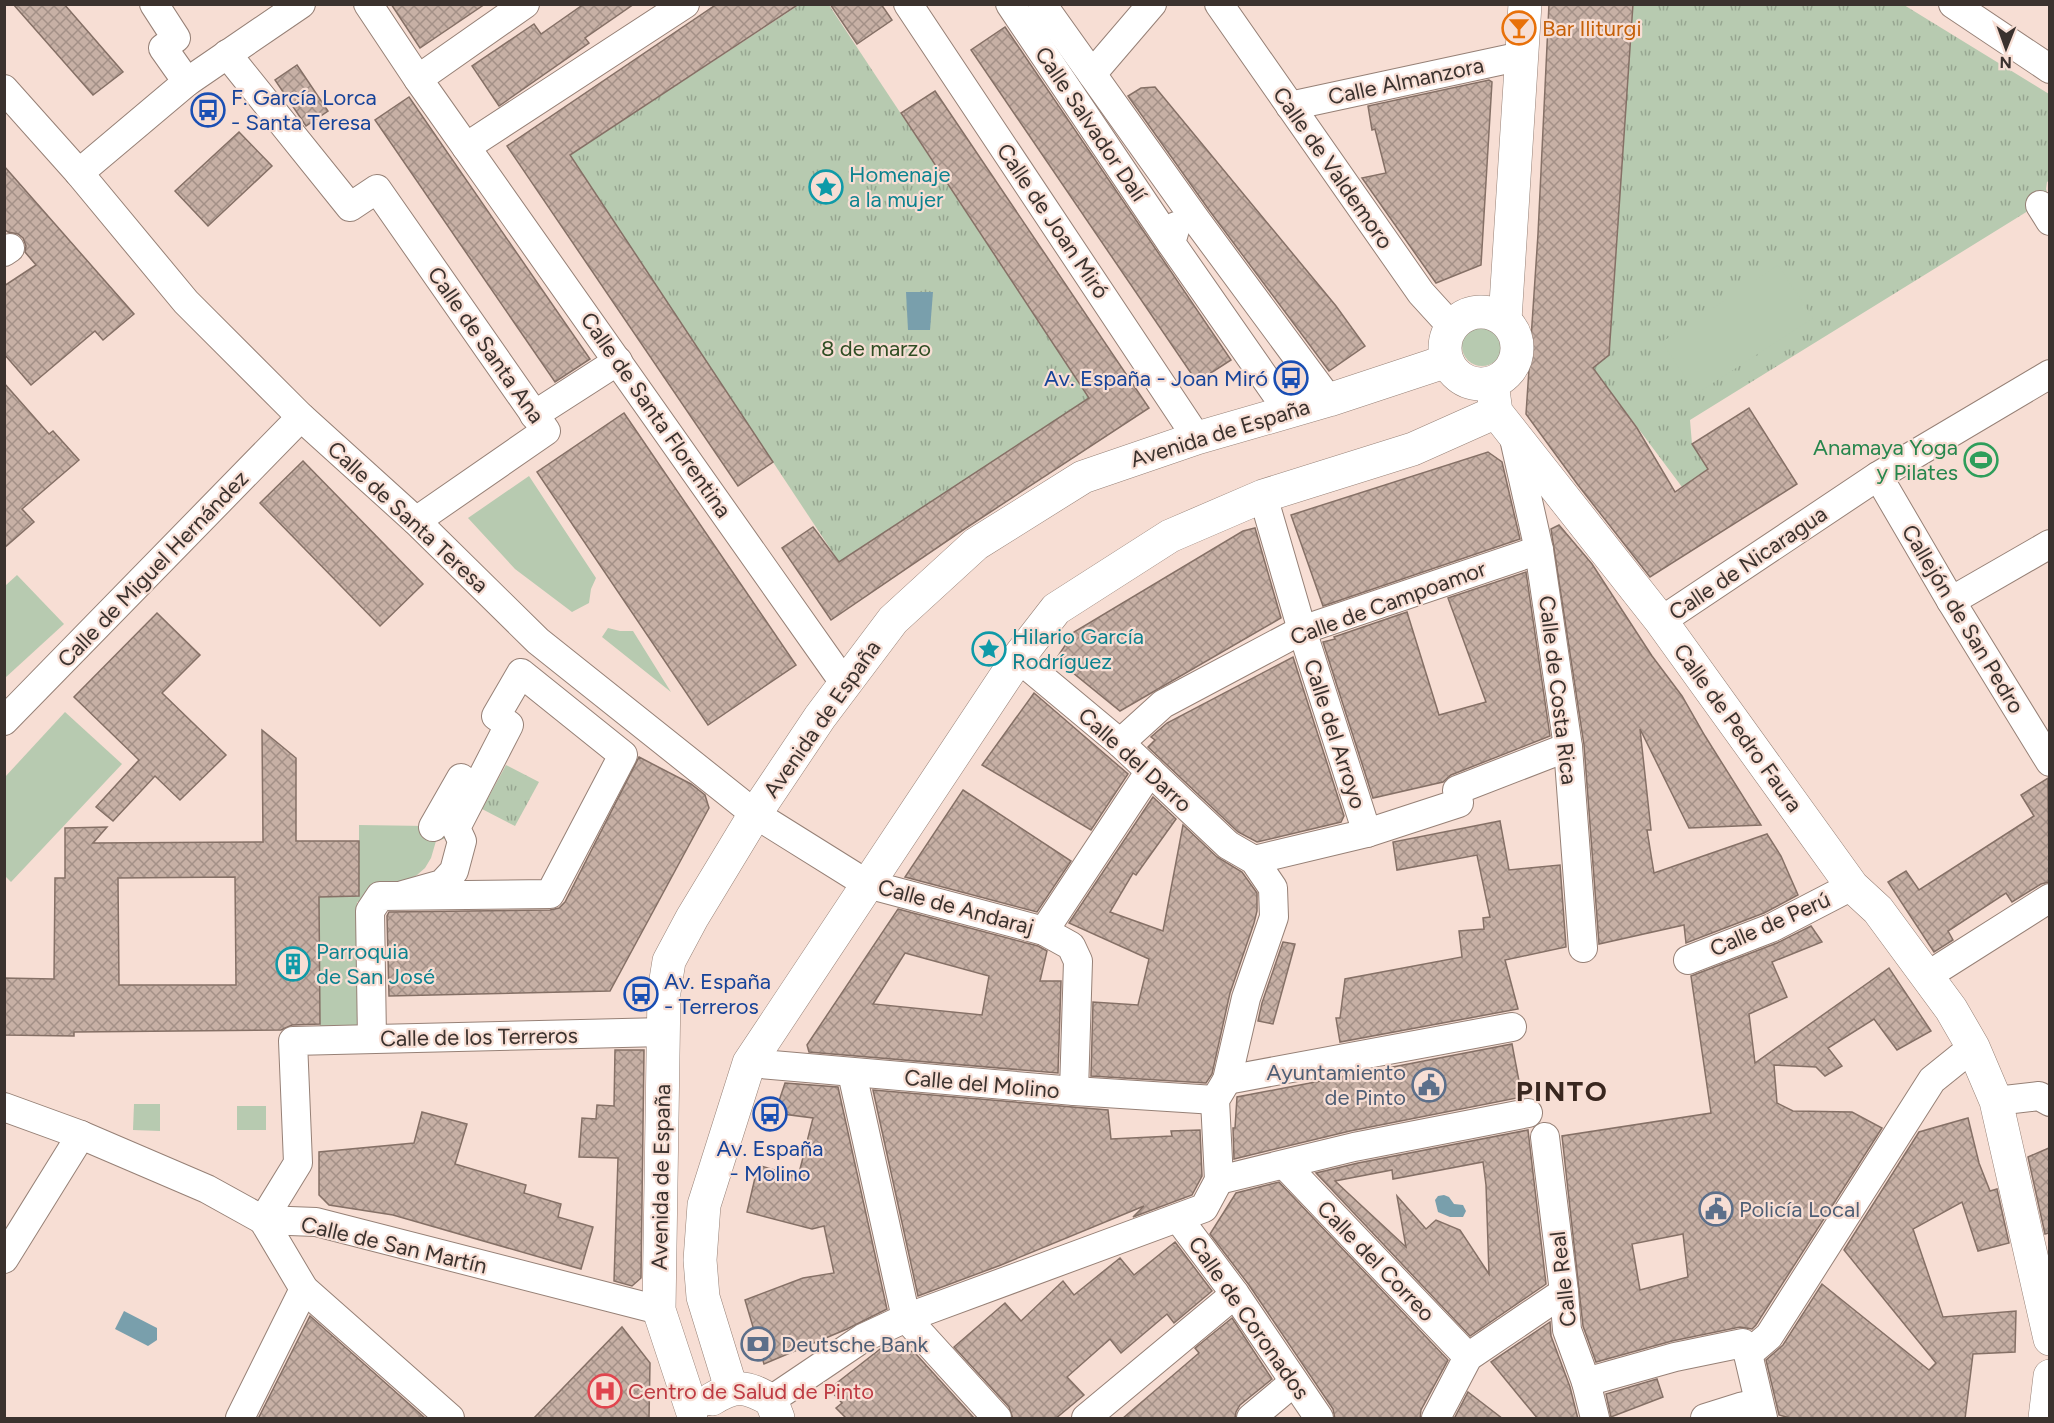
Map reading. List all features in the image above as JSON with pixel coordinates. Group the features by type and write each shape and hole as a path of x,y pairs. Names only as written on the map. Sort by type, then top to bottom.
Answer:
{"street":[{"path":"154,4 176,38 163,48 187,82"},
{"path":"79,173 187,82 301,4"},
{"name":"Calle de Santa Florentina","path":"368,4 418,79 845,684"},
{"path":"466,147 685,4"},
{"name":"Calle Salvador Dalí","path":"1010,4 1171,243 1288,411"},
{"name":"Calle Salvador Dalí","path":"1042,4 1183,202 1329,400"},
{"path":"1092,74 1152,4"},
{"name":"Calle de Valdemoro","path":"1219,4 1421,293 1452,327"},
{"path":"1501,410 1479,385 1464,380 1454,372 1447,361 1446,340 1452,327 1461,318 1473,313 1494,314 1505,320 1525,4"},
{"path":"1953,4 2049,69"},
{"path":"418,79 518,6"},
{"name":"Calle de Joan Miró","path":"922,11 1197,438"},
{"name":"Calle de Santa Ana","path":"227,54 350,207 377,189 546,431 416,521"},
{"name":"Calle Almanzora","path":"1290,106 1522,56"},
{"name":"Calle de Santa Teresa","path":"4,89 79,173 186,302 301,417 416,521 538,641 756,814 867,884"},
{"name":"Calle Salvador Dalí","path":"1171,243 1183,202"},
{"name":"Avenida de España","path":"731,1388 703,1298 700,1260 704,1205 749,1064 1018,658 1056,609 1170,536 1263,496 1413,449 1501,410 1509,372 1516,361 1518,347 1516,335 1505,320"},
{"name":"Avenida de España","path":"691,1414 659,1310 664,993 669,961 692,918 756,814 820,717 893,620 976,544 1083,477 1197,438 1329,400 1447,361"},
{"path":"534,415 618,362"},
{"name":"Calle de Nicaragua","path":"1661,621 1878,476 2049,374"},
{"name":"Calle de Costa Rica","path":"1501,410 1539,550 1568,747 1583,948"},
{"name":"Calle de Pedro Faura","path":"1501,410 1661,621 1852,886 1878,910 1952,1009 1973,1047 1996,1101 2049,1339"},
{"name":"Calle de Miguel Hernández","path":"4,721 301,417"},
{"name":"Callejón de San Pedro","path":"1878,476 2049,762"},
{"name":"Calle del Arroyo","path":"1263,496 1302,630 1367,833"},
{"path":"1951,601 2049,544"},
{"name":"Calle de Campoamor","path":"1120,743 1162,704 1302,630 1539,550"},
{"name":"Calle del Darro","path":"1018,658 1120,743 1228,845 1254,860"},
{"path":"372,1039 367,906 380,896 550,894 622,755 521,673 433,827"},
{"path":"403,895 425,891 442,884 454,871 462,841 456,828 509,725 496,716"},
{"path":"691,1414 731,1388 753,1390 777,1414 863,1338 906,1318 1204,1208 1219,1180 1221,1090 1246,998 1274,916 1274,888 1254,860 1367,833 1459,803 1457,790 1568,747"},
{"path":"1044,931 1150,771"},
{"name":"Calle de Andaraj","path":"867,884 1044,931 1071,946 1078,961 1074,1091"},
{"name":"Calle de Perú","path":"1688,960 1771,928 1852,886"},
{"path":"1926,976 2049,898"},
{"name":"Calle del Molino","path":"749,1064 1074,1091 1221,1090 1512,1027"},
{"name":"Calle de los Terreros","path":"263,1220 298,1163 293,1041 664,1032"},
{"path":"1586,1382 1675,1357 1746,1348 1769,1336 1932,1080 1973,1047"},
{"path":"852,1073 906,1318 997,1419"},
{"path":"1996,1101 2039,1096 2049,1102"},
{"name":"Calle de San Martín","path":"4,1107 81,1135 207,1189 263,1220 315,1222 659,1310"},
{"path":"1219,1180 1354,1147 1528,1113"},
{"path":"4,1259 81,1135"},
{"name":"Calle Real","path":"1545,1137 1567,1330 1586,1382 1595,1419"},
{"name":"Calle del Correo","path":"1285,1165 1468,1357"},
{"name":"Calle de Coronados","path":"1178,1218 1234,1294 1319,1419"},
{"path":"263,1220 304,1289 450,1419"},
{"path":"240,1419 304,1289"},
{"path":"1436,1419 1468,1357 1564,1293"},
{"path":"1086,1419 1234,1294"},
{"path":"1705,1419 1740,1407 1761,1411 1746,1348"},
{"path":"2044,1419 2049,1376"},
{"path":"1251,1419 1294,1382"}],"green space":[{"name":"8 de marzo","path":"799,5 829,5 1089,398 839,562 570,155"},
{"path":"1633,5 1904,5 2049,94 2050,180 2047,182 2046,189 2049,198 1690,420 1692,444 1708,469 1682,487 1593,368 1609,354"},
{"path":"1778,265 1813,318 1696,394 1662,342"},
{"path":"1482,326 1490,327 1496,332 1501,338 1501,354 1496,360 1490,365 1482,366 1474,365 1468,360 1463,354 1462,346 1463,338 1468,332 1474,327"},
{"path":"529,476 596,578 591,589 589,603 572,612 515,569 468,518"},
{"path":"17,575 64,624 5,678 5,586"},
{"path":"608,628 633,631 671,692 602,637"},
{"path":"65,712 122,764 11,882 5,876 5,777"},
{"path":"506,765 539,782 515,826 482,809"},
{"path":"359,825 426,826 443,830 447,838 436,841 431,858 417,875 368,901 357,902 358,1030 320,1030 319,897 359,896"},
{"path":"134,1104 160,1104 160,1131 133,1130"},
{"path":"237,1106 266,1106 266,1130 237,1130"}],"water":[{"path":"906,292 933,292 930,330 908,330"},
{"path":"1438,1196 1449,1197 1454,1204 1463,1205 1466,1211 1463,1217 1450,1217 1438,1212 1435,1200"},
{"path":"124,1311 157,1328 157,1340 148,1346 115,1329"}],"building":[{"path":"13,4 64,4 123,72 93,95"},
{"path":"391,4 485,4 420,48"},
{"path":"584,4 634,4 585,38 589,43 499,106 472,66 534,24 541,34"},
{"path":"717,4 799,4 570,155 773,462 738,486 507,146"},
{"path":"830,4 881,4 892,20 857,44"},
{"path":"1549,4 1633,4 1609,355 1593,368 1637,428 1675,492 1708,469 1692,444 1749,408 1797,484 1650,577 1526,414 1538,234"},
{"path":"1005,27 1231,360 1197,382 971,50"},
{"path":"297,65 328,111 306,126 275,80"},
{"path":"1489,80 1492,82 1481,265 1436,283 1362,178 1386,173 1375,129 1372,130 1368,106"},
{"path":"1155,87 1336,306 1365,346 1329,371 1209,210 1128,96 1141,88"},
{"path":"935,91 1149,408 831,620 782,548 813,527 839,562 1089,398 901,113"},
{"path":"409,97 590,359 555,382 375,120"},
{"path":"239,132 272,166 208,226 175,191"},
{"path":"4,166 134,314 103,340 95,331 31,385 4,354 4,286 36,265 25,252 26,246 23,238 4,229"},
{"path":"4,383 49,434 53,431 79,460 22,509 34,522 4,548"},
{"path":"624,413 796,665 708,725 537,472"},
{"path":"1488,452 1502,462 1520,539 1323,606 1291,515"},
{"path":"303,461 423,584 380,626 260,503"},
{"path":"1559,525 1592,564 1652,656 1682,696 1761,825 1689,828 1640,729 1651,830 1647,830 1654,873 1767,834 1781,856 1798,895 1764,913 1686,943 1684,925 1599,944 1584,745 1551,529"},
{"path":"1255,528 1281,618 1120,711 1056,659 1074,632 1243,531"},
{"path":"1526,572 1550,736 1451,775 1443,782 1373,798 1323,642 1407,612 1439,715 1486,702 1448,598"},
{"path":"157,613 200,655 162,693 226,755 180,800 155,776 113,821 96,807 139,760 74,697"},
{"path":"1293,657 1344,816 1341,822 1257,842 1238,832 1148,747 1155,740 1151,737 1167,723"},
{"path":"1034,693 1128,774 1091,830 982,765"},
{"path":"262,730 296,758 296,841 359,841 359,896 319,897 320,1024 292,1025 281,1030 74,1032 74,1036 4,1035 4,978 54,979 55,878 65,878 65,828 107,827 93,843 263,842","holes":["235,877 236,985 119,985 118,878"]},
{"path":"639,757 691,784 705,795 709,808 610,991 389,996 387,916 389,912 559,908 565,902"},
{"path":"2048,778 2049,882 2041,884 2012,902 2006,893 1948,931 1953,940 1934,952 1888,882 1906,871 1919,890 2034,816 2021,795"},
{"path":"963,790 1071,861 1037,912 905,877"},
{"path":"1153,797 1176,819 1136,875 1133,873 1110,912 1163,931 1183,825 1217,857 1242,872 1257,893 1254,923 1230,993 1212,1074 1206,1083 1091,1076 1093,1002 1138,1005 1149,959 1069,923"},
{"path":"1500,821 1509,870 1560,865 1566,947 1505,960 1518,1009 1340,1042 1336,1018 1340,1018 1345,979 1462,957 1459,931 1484,929 1483,918 1490,917 1477,855 1397,870 1393,842"},
{"path":"898,909 1038,946 1047,951 1040,981 1061,981 1058,1073 809,1052 807,1045","holes":["905,953 989,976 982,1015 873,1004"]},
{"path":"1811,926 1822,942 1772,962 1787,997 1749,1014 1755,1063 1889,968 1931,1031 1897,1050 1874,1019 1828,1048 1842,1066 1825,1076 1816,1067 1774,1065 1777,1103 1793,1111 1852,1112 1882,1128 1752,1329 1740,1327 1672,1341 1596,1362 1583,1326 1562,1136 1711,1113 1691,976 1777,943","holes":["1683,1234 1688,1277 1640,1290 1632,1244"]},
{"path":"1283,942 1295,944 1273,1024 1258,1021 1262,1003"},
{"path":"1512,1044 1522,1097 1350,1131 1234,1159 1233,1128 1235,1128 1237,1097"},
{"path":"615,1050 644,1050 641,1278 632,1286 614,1281 618,1158 579,1157 582,1118 596,1119 597,1105 614,1106"},
{"path":"785,1083 838,1087 887,1309 847,1329 764,1364 745,1300 803,1278 834,1273 824,1226 812,1229 747,1212 758,1165 798,1177 813,1118 775,1113"},
{"path":"873,1090 1108,1110 1111,1139 1172,1136 1171,1131 1200,1130 1202,1176 1192,1195 1133,1217 1144,1206 1001,1265 918,1296"},
{"path":"422,1112 467,1124 455,1164 526,1185 524,1193 561,1204 558,1217 593,1227 581,1269 393,1215 329,1205 319,1195 319,1152 414,1143"},
{"path":"1968,1118 1979,1163 1990,1191 1997,1189 2009,1243 1978,1251 1962,1202 1913,1229 1943,1317 2016,1311 2015,1352 1973,1354 1965,1419 1793,1419 1779,1415 1766,1360 1783,1345 1822,1284 1929,1370 1936,1363 1844,1250 1919,1132"},
{"path":"1528,1130 1546,1284 1470,1336 1316,1173","holes":["1483,1162 1489,1274 1460,1230 1436,1220 1426,1229 1397,1196 1406,1247 1335,1181 1392,1170 1393,1179"]},
{"path":"2049,1148 2049,1233 2045,1234 2028,1157"},
{"path":"1279,1182 1448,1360 1421,1410 1420,1419 1335,1419 1333,1409 1249,1285 1210,1234 1236,1193"},
{"path":"1175,1242 1212,1291 1174,1323 1167,1314 1121,1353 1110,1339 1067,1377 1084,1395 1055,1419 1013,1419 1009,1407 954,1347 1005,1303 1021,1321 1063,1281 1074,1295 1120,1258 1134,1275"},
{"path":"310,1316 426,1419 258,1419"},
{"path":"1232,1318 1272,1379 1240,1405 1235,1419 1122,1419 1199,1353 1195,1348"},
{"path":"1550,1322 1551,1336 1570,1387 1578,1419 1538,1419 1491,1362"},
{"name":"Centro de Salud de Pinto","path":"622,1327 650,1363 649,1419 533,1419"},
{"path":"884,1346 914,1352 975,1419 847,1419 836,1408 842,1403 829,1389"},
{"path":"1657,1379 1663,1397 1611,1417 1606,1394"},
{"path":"1468,1392 1503,1419 1454,1419"}],"place":[{"name":"Bar Iliturgi","path":"1519,28"},
{"name":"F. García Lorca - Santa Teresa","path":"208,110"},
{"name":"Homenaje a la mujer","path":"826,187"},
{"name":"Av. España - Joan Miró","path":"1291,378"},
{"name":"Anamaya Yoga y Pilates","path":"1981,460"},
{"name":"Hilario García Rodríguez","path":"989,649"},
{"name":"Parroquia de San José","path":"293,964"},
{"name":"Av. España - Terreros","path":"641,994"},
{"name":"Ayuntamiento de Pinto","path":"1429,1085"},
{"name":"Av. España - Molino","path":"770,1114"},
{"name":"Policía Local","path":"1716,1209"},
{"name":"Deutsche Bank","path":"758,1344"},
{"name":"Centro de Salud de Pinto","path":"605,1391"}],"district":[{"name":"PINTO","path":"1562,1091"}]}
